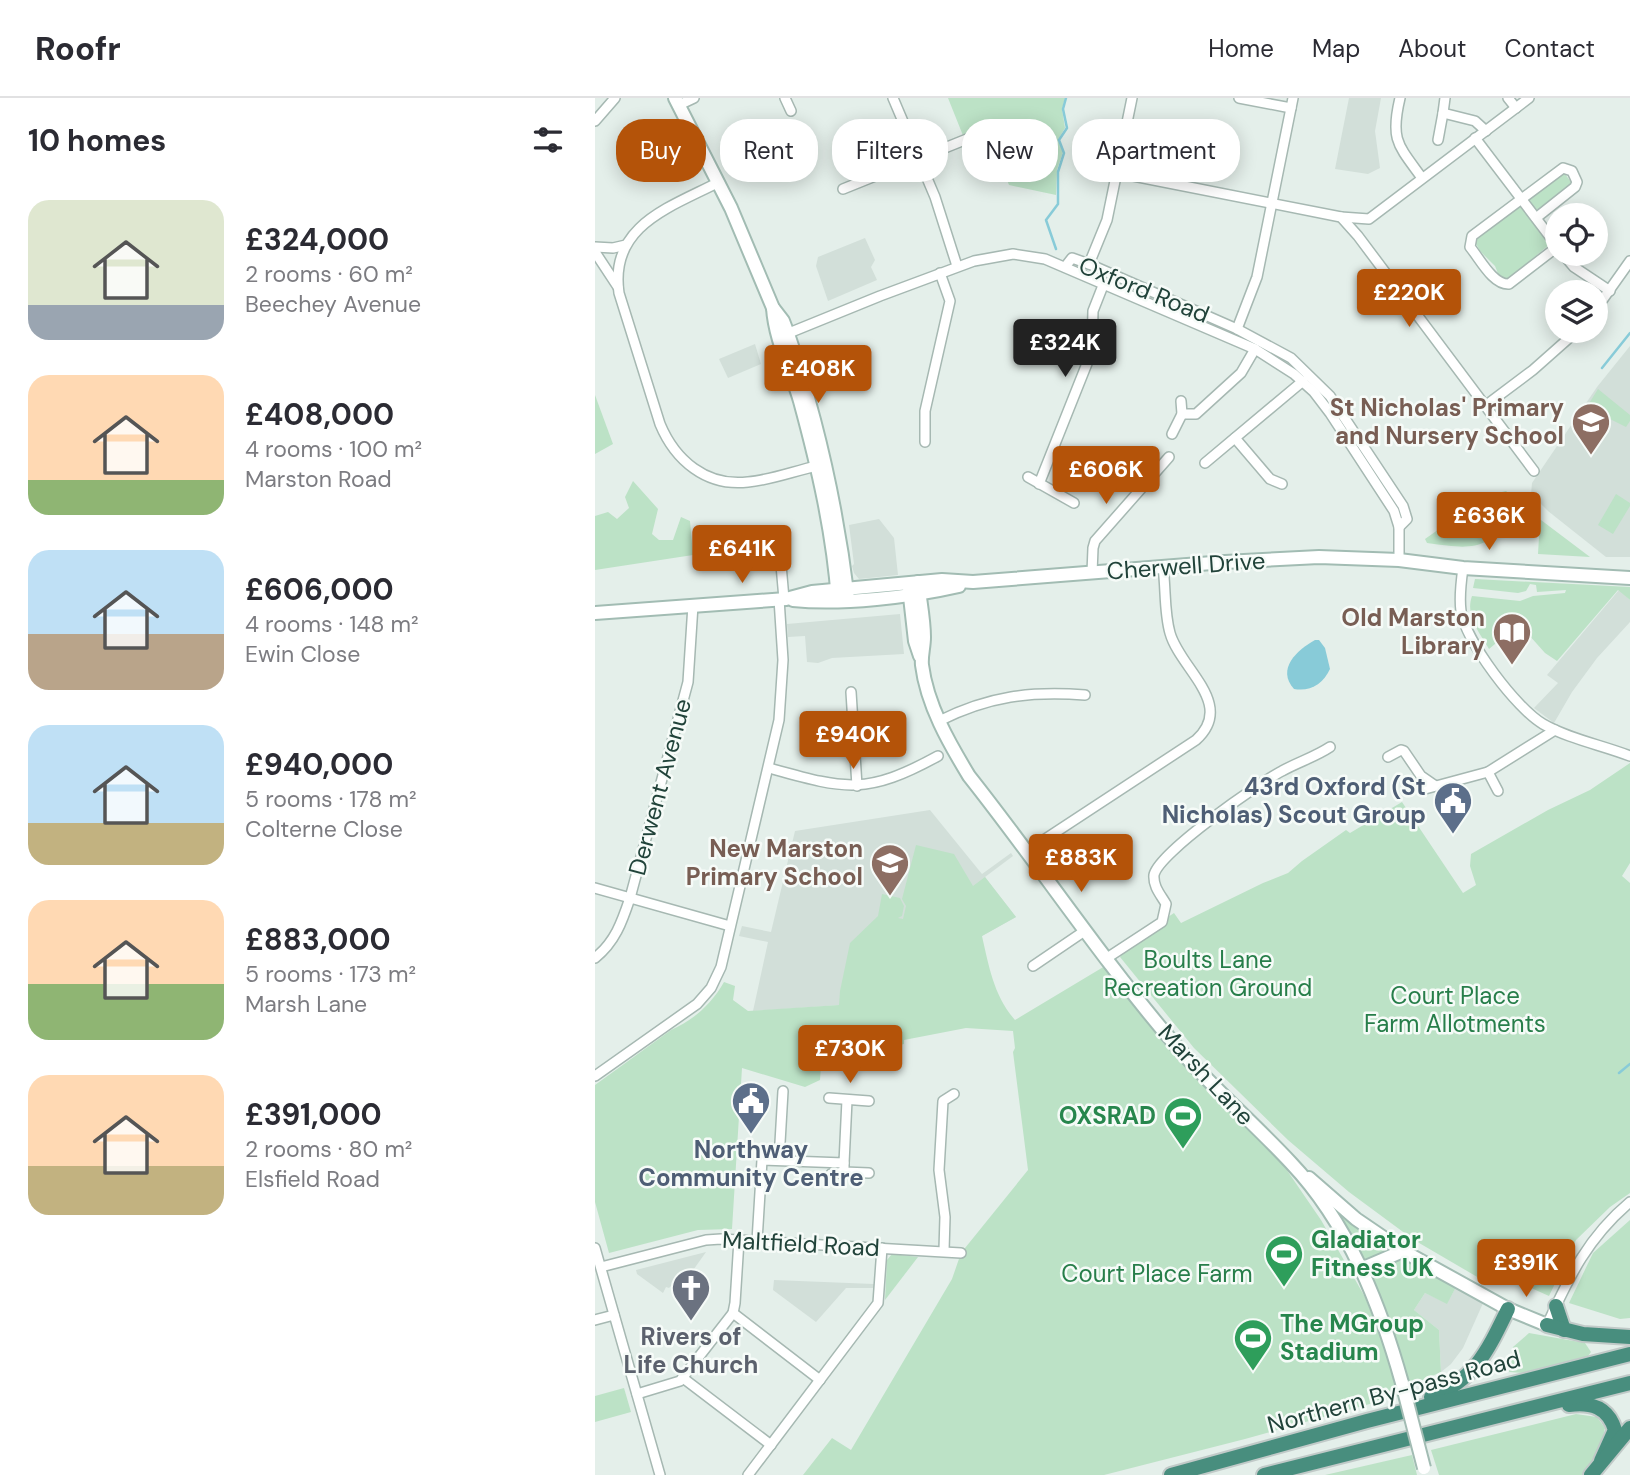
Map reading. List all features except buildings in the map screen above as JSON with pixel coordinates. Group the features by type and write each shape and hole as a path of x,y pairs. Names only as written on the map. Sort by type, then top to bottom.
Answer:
{"highway":[{"path":"1556,1306 1564,1330"},
{"path":"1367,1421 1449,1390 1469,1374 1488,1350 1508,1309"},
{"path":"1547,1325 1605,1336 1630,1337"},
{"name":"Northern By-pass Road","path":"1171,1475 1367,1421 1630,1354"},
{"name":"Northern By-pass Road","path":"1264,1475 1630,1383"},
{"path":"1517,1412 1575,1404 1590,1404 1605,1410 1612,1419 1615,1430 1601,1461"},
{"path":"1591,1475 1630,1428"}],"main road":[{"path":"677,102 719,182 773,309 774,326 784,336 817,446 845,596"},
{"path":"817,446 817,466 832,517"},
{"name":"Cherwell Drive","path":"914,588 936,590 973,582 1319,557 1399,560 1463,568 1630,578"},
{"name":"Cherwell Drive","path":"595,613 783,599 812,592 845,596 914,588 941,580 973,582"},
{"name":"Marsh Lane","path":"914,588 918,620 915,641 922,659 929,695 939,720 969,776 1181,1051 1292,1164 1333,1220 1378,1305 1425,1471"},
{"path":"1292,1164 1356,1219 1403,1251 1508,1309 1547,1325"},
{"path":"1360,1269 1403,1251"}],"street":[{"path":"595,121 615,98"},
{"path":"677,102 694,98"},
{"path":"785,98 791,111"},
{"path":"893,98 902,119"},
{"path":"1128,119 1132,98"},
{"path":"1237,329 1257,277 1292,103 1239,98"},
{"path":"1400,98 1395,120 1396,137 1401,149 1422,178"},
{"path":"1438,140 1445,98"},
{"path":"1509,98 1516,108"},
{"path":"1358,236 1360,228 1369,219 1529,98"},
{"path":"1443,113 1475,121 1486,131"},
{"path":"1475,138 1545,230"},
{"path":"1536,218 1575,187 1577,182 1572,172 1563,169 1472,236 1470,247 1496,280 1505,285 1545,256"},
{"path":"618,287 626,245 644,222 719,182"},
{"path":"843,189 861,182"},
{"path":"929,182 957,266"},
{"path":"1089,264 1107,220 1116,182"},
{"path":"1166,182 1341,217 1369,219"},
{"path":"1341,217 1534,471"},
{"path":"626,245 595,250 618,287 660,424 669,443 684,461 706,477 745,483 817,466"},
{"path":"784,336 957,266 997,255 1037,257 1065,267"},
{"name":"Oxford Road","path":"1399,527 1407,519 1403,506 1330,396 1291,358 1277,348 1237,329 1072,258 1065,267 1255,349 1303,381 1330,413 1394,511 1399,527 1399,560"},
{"path":"1608,294 1630,261"},
{"path":"1573,266 1610,291"},
{"path":"925,442 925,411 950,301 940,273"},
{"path":"1039,484 1092,351 1093,311 1104,283"},
{"path":"1485,406 1563,343"},
{"path":"1182,414 1196,414 1241,373 1255,349"},
{"path":"1285,367 1291,358"},
{"path":"1205,463 1303,381"},
{"path":"1172,434 1182,414 1181,401"},
{"path":"1235,438 1270,479 1282,484"},
{"path":"1092,573 1095,541 1169,457"},
{"path":"1028,477 1075,503"},
{"path":"595,1076 703,998 712,988 721,967 768,768 781,703 783,599 779,542 774,538 764,543 734,547 708,545"},
{"path":"1027,851 1196,740 1209,724 1209,701 1169,631 1163,567"},
{"path":"1463,568 1461,610 1475,644 1515,699 1532,717 1555,730 1630,756"},
{"name":"Derwent Avenue","path":"595,958 618,931 630,898 688,682 693,605"},
{"path":"851,692 857,786"},
{"path":"939,720 1003,697 1030,694 1085,695"},
{"path":"1388,757 1404,751 1430,787 1488,772 1555,730"},
{"path":"1107,958 1162,922 1166,904 1156,889 1154,877 1158,865 1168,855 1224,810 1271,778 1330,747"},
{"path":"768,768 822,782 857,786 888,779 938,756"},
{"path":"1488,772 1498,791"},
{"path":"595,888 730,926"},
{"path":"1033,966 1086,929"},
{"path":"779,1160 783,1091"},
{"path":"944,1250 945,1217 939,1170 943,1101 954,1094"},
{"path":"829,1098 869,1101"},
{"path":"844,1168 847,1100"},
{"path":"757,1241 762,1160 869,1173"},
{"path":"831,1174 844,1168"},
{"path":"1547,1325 1591,1241 1630,1202"},
{"name":"Maltfield Road","path":"601,1267 706,1240 944,1250 961,1253"},
{"path":"637,1394 683,1378 733,1313 739,1240"},
{"path":"748,1475 878,1303 882,1248"},
{"path":"595,1249 660,1475"},
{"path":"733,1313 820,1380"},
{"path":"595,1320 614,1315"},
{"path":"683,1378 771,1445"}],"shaded area":[{"path":"1349,98 1381,98 1375,131 1380,168 1368,174 1335,169"},
{"path":"865,238 875,260 871,267 877,280 828,301 816,266 818,257"},
{"path":"755,344 761,364 728,378 719,359"},
{"name":"St Nicholas' Primary and Nursery School","path":"1630,346 1630,557 1606,557 1531,494 1532,483 1597,387"},
{"path":"879,519 894,538 898,575 859,579 852,566 854,564 849,525"},
{"path":"1619,590 1630,600 1630,622 1597,658 1554,723 1534,708 1558,683 1547,675"},
{"path":"900,614 904,654 807,662 805,636 788,637 787,624"},
{"name":"New Marston Primary School","path":"930,810 982,874 1011,853 1013,856 985,877 1016,917 840,1005 753,1011 768,942 739,936 742,926 771,932 795,831"},
{"path":"706,1252 679,1290 671,1286 666,1287 663,1293 637,1274 636,1270"},
{"path":"774,1280 874,1284 874,1288 846,1288 816,1322 773,1290"},
{"path":"1456,1287 1484,1301 1463,1348 1441,1372 1439,1330 1414,1310 1425,1293 1447,1303"}],"green space":[{"path":"948,98 1065,98 1062,109 1065,128 1058,140 1058,119 962,119 962,133"},
{"path":"1058,140 1063,152 1058,167"},
{"path":"1565,174 1571,182 1569,188 1540,209 1535,209 1529,199"},
{"path":"1008,182 1057,182 1056,195 1009,185"},
{"path":"1519,203 1545,237 1545,248 1505,282 1501,281 1495,266 1480,251 1474,240"},
{"path":"1598,389 1630,415 1626,427 1588,405"},
{"path":"595,395 613,444 595,454"},
{"path":"633,481 658,509 652,534 659,540 673,540 681,517 690,521 693,555 595,570 595,516 608,512 617,519 629,508 625,497"},
{"path":"1506,491 1534,514 1531,521 1514,521 1493,538 1475,545 1465,547 1427,543 1425,539 1486,496"},
{"path":"1616,494 1630,503 1630,506 1613,534 1598,525"},
{"path":"1537,517 1590,557 1538,554 1539,537 1534,523"},
{"path":"1475,579 1630,587 1630,600 1618,590 1557,661 1545,653 1519,624 1489,649 1474,624 1470,603 1472,596 1520,601 1533,596 1565,593 1566,590 1537,592 1536,585 1530,584 1526,591 1518,593 1473,588"},
{"path":"1630,763 1630,863 1622,876 1630,883 1630,1193 1610,1207 1576,1240 1549,1296 1516,1281 1491,1285 1414,1240 1349,1192 1288,1140 1194,1048 1120,957 1124,951 1174,913 1181,923 1288,873 1346,830 1350,833 1402,802 1463,893 1476,885 1470,866 1471,854 1548,810 1590,790"},
{"name":"Court Place Farm","path":"916,845 954,854 973,886 985,877 1016,917 982,936 997,991 1015,1020 1105,966 1164,1044 1175,1051 1284,1166 1321,1220 1365,1297 1383,1342 1398,1396 1104,1475 803,1475 832,1438 851,1450 952,1279 961,1253 1028,1170 1013,1052 1013,1031 966,1028 904,1040 904,1044 821,1065 820,1080 805,1087 742,1068 732,1229 698,1230 609,1253 595,1202 595,1085 671,1030 694,1017 724,982 735,986 733,1000 748,1011 839,1005 850,943 878,916 882,894 900,898 904,906 902,916 898,918 903,919 906,906 902,899"},
{"path":"1317,1189 1392,1249 1364,1262"},
{"path":"1630,1220 1630,1318 1620,1319 1569,1303 1593,1253"},
{"path":"892,1254 918,1257 885,1300 887,1260"},
{"path":"1398,1258 1456,1287 1447,1304 1425,1293 1414,1310 1439,1330 1441,1372 1410,1386 1374,1279 1375,1273"},
{"path":"1529,1333 1585,1343 1591,1352 1583,1363 1523,1373 1509,1372 1513,1347"},
{"path":"624,1388 631,1412 595,1422 595,1396"},
{"path":"1576,1414 1597,1417 1605,1428 1599,1455 1584,1475 1439,1475 1431,1450"},
{"path":"1412,1455 1417,1475 1325,1475"}],"water":[{"path":"1319,640 1325,648 1330,669 1324,679 1315,686 1294,689 1289,682 1288,667 1302,649"}],"waterway":[{"path":"1056,249 1046,220 1058,204 1058,172 1064,153 1059,140 1067,128 1063,109 1066,98"},
{"path":"1602,368 1630,333"},
{"path":"1619,1073 1630,1064"}],"place":[{"name":"St Nicholas' Primary and Nursery School","path":"1591,456"},
{"name":"Old Marston Library","path":"1512,666"},
{"name":"43rd Oxford (St Nicholas) Scout Group","path":"1453,835"},
{"name":"New Marston Primary School","path":"890,897"},
{"name":"Northway Community Centre","path":"751,1135"},
{"name":"OXSRAD","path":"1183,1150"},
{"name":"Gladiator Fitness UK","path":"1284,1288"},
{"name":"Rivers of Life Church","path":"691,1322"},
{"name":"The MGroup Stadium","path":"1253,1372"}],"park label":[{"name":"Boults Lane Recreation Ground","path":"1208,974"},
{"name":"Court Place Farm Allotments","path":"1455,1010"}]}
